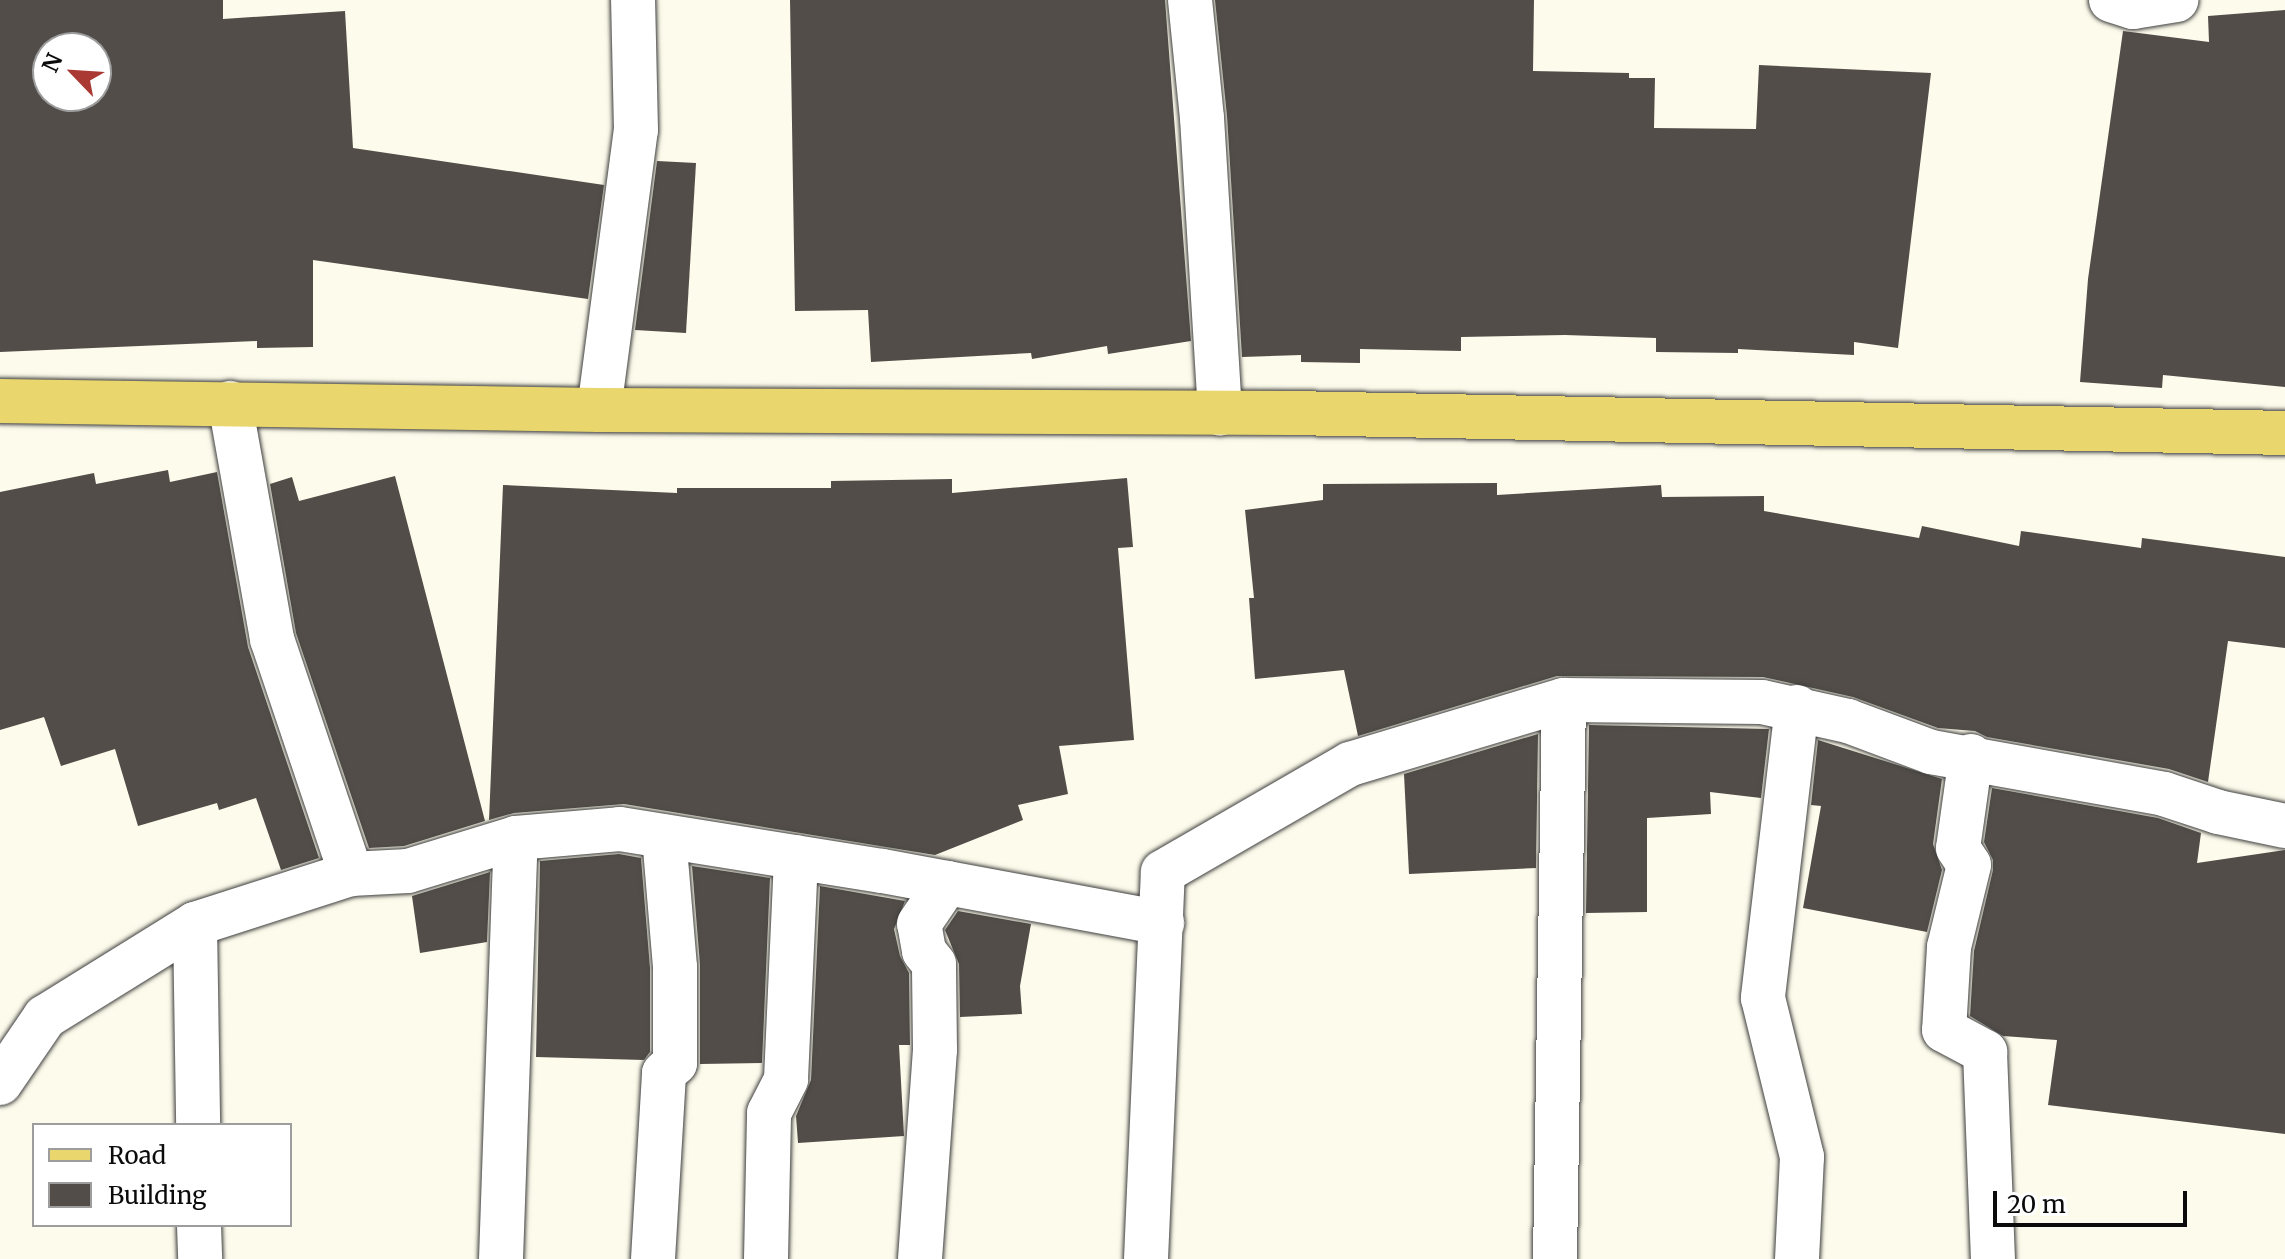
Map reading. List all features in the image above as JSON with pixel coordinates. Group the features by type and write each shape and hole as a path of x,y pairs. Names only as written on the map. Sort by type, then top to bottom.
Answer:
{"main road":[{"path":"0,401 599,410 1220,413 2285,433"}],"street":[{"path":"599,410 636,130 633,0"},
{"path":"1190,0 1202,118 1220,413"},
{"path":"2111,0 2133,7 2176,0"},
{"path":"230,403 272,639 351,874"},
{"path":"1555,1259 1564,700"},
{"path":"1146,1259 1163,872 1350,764 1564,700 1762,702 1797,707 1931,752 1971,756 2164,794 2218,812 2285,826"},
{"path":"1797,707 1763,998 1802,1157 1797,1259"},
{"path":"1971,756 1958,848 1969,865 1949,947 1944,1030 1985,1052 1993,1259"},
{"path":"0,1083 45,1017 195,924 351,874 408,871 516,838 620,829 947,883 1162,923"},
{"path":"653,1259 664,1073 675,1063 675,967 664,836"},
{"path":"501,1259 516,838"},
{"path":"766,1259 769,1113 786,1079 796,857"},
{"path":"920,1259 935,1050 934,964 924,951 919,924 947,883"},
{"path":"195,924 198,1123"},
{"path":"199,1227 200,1259"}],"building":[{"path":"0,0 223,0 223,19 345,11 353,148 604,185 588,299 313,260 313,347 257,348 257,341 0,352"},
{"path":"790,0 1165,0 1191,341 1108,354 1107,346 1032,359 1031,353 871,362 868,310 795,311"},
{"path":"1215,0 1534,0 1533,71 1629,73 1629,78 1655,78 1654,128 1756,129 1759,65 1931,73 1898,348 1854,342 1854,355 1738,349 1738,353 1656,352 1656,338 1565,335 1461,337 1461,351 1360,349 1360,363 1301,362 1301,355 1242,357 1227,116"},
{"path":"2285,10 2285,387 2163,375 2162,388 2080,382 2088,279 2123,31 2209,42 2208,16"},
{"path":"657,161 696,163 686,333 635,330"},
{"path":"168,470 170,482 217,472 248,647 319,858 281,870 256,798 219,810 217,803 138,826 115,749 61,766 44,717 0,730 0,492 94,473 96,484"},
{"path":"395,476 485,821 404,846 369,848 296,633 270,484 292,477 299,501"},
{"path":"1127,478 1133,547 1118,548 1134,740 1059,746 1068,794 1018,805 1023,820 935,855 624,804 514,813 489,820 503,485 677,493 677,488 831,488 831,481 952,479 952,493"},
{"path":"1497,483 1497,495 1661,485 1662,497 1764,496 1764,511 1919,538 1922,526 2019,546 2021,531 2141,548 2142,538 2285,557 2285,648 2228,641 2208,782 2169,769 1987,737 1975,731 1938,728 1853,697 1763,677 1557,676 1358,736 1344,670 1255,679 1249,598 1254,598 1245,510 1323,500 1323,484"},
{"path":"1589,725 1769,729 1761,798 1710,792 1711,814 1647,818 1647,912 1586,913"},
{"path":"1538,734 1536,868 1409,874 1404,774"},
{"path":"1818,740 1942,779 1933,844 1942,870 1927,932 1803,908 1821,806 1811,805"},
{"path":"1992,788 2158,818 2201,833 2197,863 2285,850 2285,1134 2048,1105 2057,1040 2003,1036 1970,1016 1974,951 1993,870 1993,860 1984,842"},
{"path":"619,854 641,858 650,968 650,1052 644,1060 536,1057 540,861"},
{"path":"692,866 770,878 762,1063 700,1064 700,965"},
{"path":"490,872 487,942 420,953 412,896"},
{"path":"820,886 905,901 894,929 900,956 909,973 910,1045 899,1045 904,1136 798,1143 796,1116 811,1080"},
{"path":"958,911 1031,924 1020,986 1022,1014 960,1017 959,964 945,930"}]}
